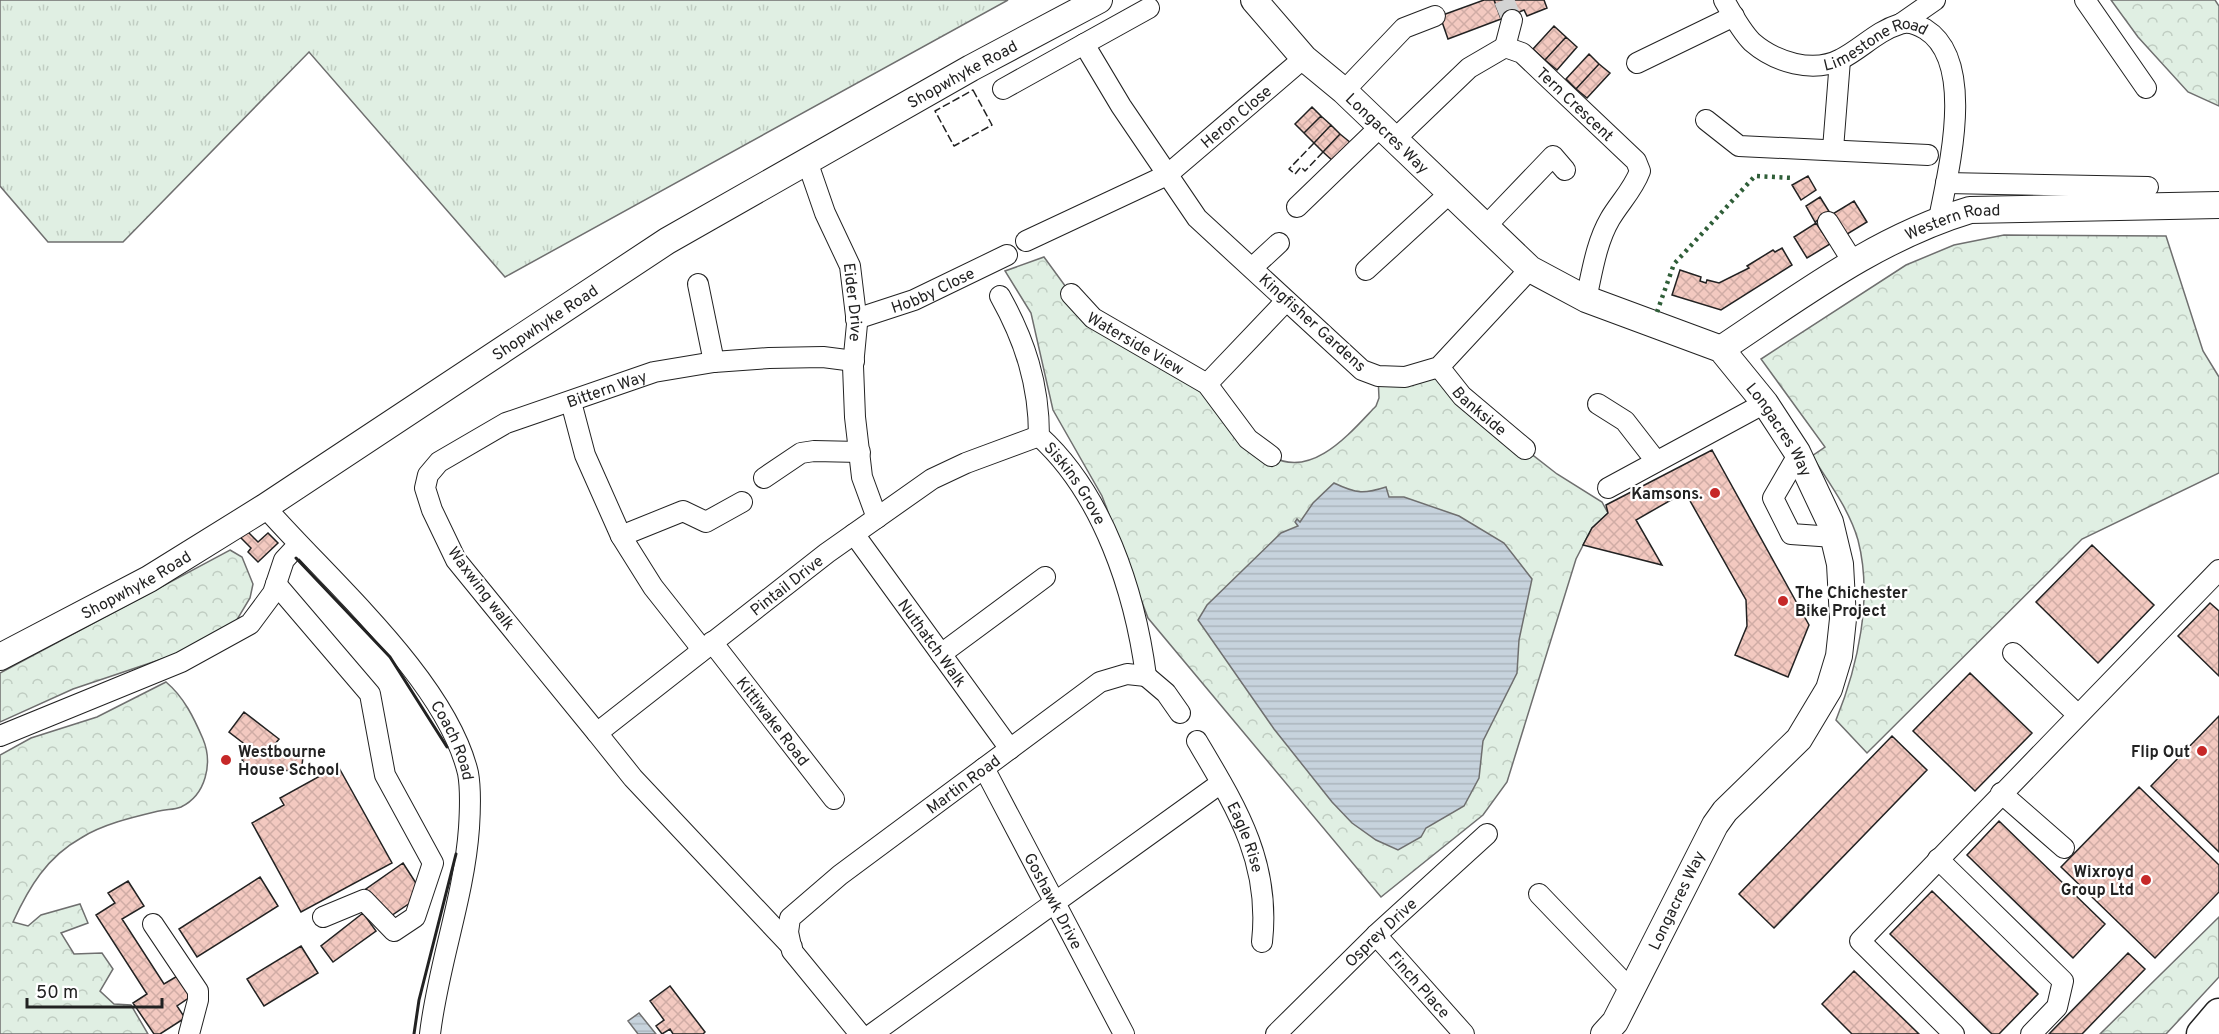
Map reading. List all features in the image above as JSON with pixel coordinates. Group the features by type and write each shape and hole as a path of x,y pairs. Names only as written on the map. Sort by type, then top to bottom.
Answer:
{"highway":[{"path":"2202,1034 2219,1014"}],"main road":[{"name":"Shopwhyke Road","path":"0,657 149,579 265,507 667,241 971,68 1099,0"},
{"name":"Longacres Way","path":"1254,0 1304,58 1388,132 1530,269 1586,299 1721,349 1765,403 1798,455 1822,503 1834,537 1840,564 1843,619 1839,656 1829,689 1799,739 1725,811 1715,825 1615,1022 1604,1034"},
{"name":"Western Road","path":"1721,349 1873,249 1939,219 1970,210 2219,205"}],"street":[{"path":"1902,23 1935,0"},
{"path":"2085,0 2146,88"},
{"path":"1003,89 1149,8"},
{"path":"1637,63 1729,8"},
{"name":"Limestone Road","path":"1729,8 1751,41 1788,62 1808,66 1840,60 1882,32 1902,23 1917,24 1932,33 1944,49 1952,77 1956,126 1939,219"},
{"path":"1344,91 1404,28 1436,16"},
{"path":"1297,207 1469,68 1505,47 1512,20"},
{"path":"1084,44 1120,106 1167,174"},
{"name":"Tern Crescent","path":"1505,47 1522,53 1636,161 1640,171 1625,200 1611,218 1599,244 1586,299"},
{"name":"Heron Close","path":"1026,241 1167,174 1304,58"},
{"path":"1833,149 1840,60"},
{"path":"1706,120 1739,146 1928,155"},
{"path":"1486,226 1553,156 1565,170"},
{"name":"Eider Drive","path":"807,161 827,218 848,258 856,319 855,417 862,477 877,518"},
{"name":"Kingfisher Gardens","path":"1167,174 1197,218 1253,267 1286,301 1362,370 1378,376 1405,377 1439,367"},
{"path":"1946,183 2148,187"},
{"path":"1366,270 1451,192"},
{"path":"1828,222 1853,262"},
{"path":"1253,267 1279,243"},
{"name":"Hobby Close","path":"856,319 914,300 1007,255"},
{"path":"1439,367 1530,269"},
{"path":"698,284 714,362"},
{"name":"Waterside View","path":"1071,294 1093,318 1207,384 1248,439 1272,456"},
{"name":"Siskins Grove","path":"1000,296 1028,356 1039,410 1039,436 1059,454 1079,484 1114,553 1140,632 1146,676"},
{"path":"1207,384 1286,301"},
{"name":"Bittern Way","path":"706,648 698,644 653,587 621,536 585,455 571,402 654,372 714,362 801,357 854,362"},
{"name":"Bankside","path":"1439,367 1462,396 1525,449"},
{"name":"Waxwing walk","path":"571,402 506,423 482,435 439,462 428,475 425,488 440,528 456,560 597,733"},
{"path":"1608,488 1765,403"},
{"path":"1598,404 1625,422 1656,461"},
{"name":"Pintail Drive","path":"597,733 877,518 949,471 1039,436"},
{"path":"764,478 801,453 814,451 860,453"},
{"path":"1798,455 1773,498 1791,534 1834,537"},
{"path":"621,536 683,511 706,522 742,502"},
{"name":"Coach Road","path":"265,507 399,652 448,723 468,774 469,828 463,871 429,1034"},
{"name":"Nuthatch Walk","path":"854,534 1010,749"},
{"path":"0,736 181,662 250,624 264,608 276,584 284,560 298,545"},
{"path":"1954,1034 1860,941 2218,573"},
{"path":"941,654 1045,577"},
{"path":"276,584 370,693 385,775 433,863 415,917 394,931 364,900 323,917"},
{"name":"Kittiwake Road","path":"706,648 834,799"},
{"path":"2013,653 2078,715"},
{"name":"Martin Road","path":"792,947 788,932 790,918 840,875 1100,682 1127,674 1146,676"},
{"path":"1146,676 1166,693 1180,713"},
{"path":"597,733 633,778 792,947 860,1034"},
{"name":"Eagle Rise","path":"1197,741 1248,834 1263,889 1262,942"},
{"name":"Goshawk Drive","path":"984,768 1124,1034"},
{"path":"872,1034 1221,783"},
{"path":"2001,794 2064,848"},
{"name":"Osprey Drive","path":"1289,1030 1376,935 1487,834"},
{"path":"1938,859 2063,981 2057,1007 2031,1034"},
{"path":"1539,894 1631,990"},
{"path":"153,924 198,991 198,1000 189,1034"},
{"name":"Finch Place","path":"1376,935 1464,1034"}],"green space":[{"path":"0,0 1008,0 505,277 309,52 123,242 48,242 0,186"},
{"path":"2111,0 2215,0 2219,6 2219,106 2188,92 2138,37"},
{"path":"2004,235 2166,236 2203,351 2219,377 2219,473 2082,539 1867,753 1836,720 1851,677 1861,632 1864,585 1858,540 1844,507 1812,456 1825,447 1761,359 1906,265 1954,245"},
{"path":"1044,257 1071,294 1207,384 1271,456 1286,462 1301,462 1315,458 1342,440 1376,406 1379,398 1378,376 1439,367 1498,428 1557,474 1602,502 1608,513 1592,528 1576,559 1507,782 1483,815 1381,897 1148,618 1102,496 1053,410 1031,313 1005,271"},
{"path":"230,550 242,557 253,584 250,598 235,623 177,654 73,689 0,722 0,673"},
{"path":"166,682 188,708 203,739 207,768 202,787 190,802 181,807 109,825 69,846 58,854 40,874 13,922 28,926 41,915 80,904 88,923 61,933 74,954 102,953 113,969 100,991 114,1004 131,1005 148,1034 0,1034 0,755 31,738 97,717"},
{"path":"2219,917 2219,977 2166,1034 2100,1034"}],"shaded area":[{"path":"1334,483 1360,492 1386,487 1389,497 1404,497 1459,516 1504,543 1532,579 1519,640 1517,673 1483,741 1479,778 1464,806 1426,828 1421,837 1398,850 1376,840 1352,823 1332,802 1274,729 1198,620 1207,605 1281,533 1298,526 1295,522 1297,519 1300,522 1313,503"},
{"path":"639,1013 656,1034 638,1034 628,1021"}],"building":[{"path":"1484,0 1494,0 1501,19 1448,39 1440,16"},
{"path":"1494,0 1544,0 1547,8 1527,16 1524,10 1502,19"},
{"path":"1554,26 1566,37 1545,60 1533,49"},
{"path":"1566,37 1577,47 1557,70 1545,60"},
{"path":"1589,54 1599,64 1576,89 1566,79"},
{"path":"1599,64 1610,73 1587,98 1576,89"},
{"path":"1312,107 1321,116 1304,133 1295,124"},
{"path":"1321,116 1331,125 1314,143 1304,133"},
{"path":"1331,125 1340,134 1323,152 1314,143"},
{"path":"1340,134 1351,143 1334,162 1323,152"},
{"path":"1808,176 1816,190 1801,200 1792,185"},
{"path":"1820,197 1830,213 1815,222 1806,206"},
{"path":"1854,201 1867,222 1844,236 1831,215"},
{"path":"1816,223 1830,244 1807,258 1794,237"},
{"path":"1782,248 1792,265 1721,310 1672,295 1680,270 1701,277 1700,281 1706,283 1707,280 1719,283 1749,268 1747,266 1773,250 1775,252"},
{"path":"1712,450 1809,625 1788,677 1735,655 1747,626 1746,600 1685,492 1636,520 1662,565 1583,545 1592,528 1608,513 1606,505"},
{"path":"245,529 258,542 268,533 278,543 258,562 248,552 251,548 239,536"},
{"path":"2092,545 2154,605 2098,663 2036,602"},
{"path":"2210,603 2219,611 2219,676 2178,636"},
{"path":"1970,673 2032,733 1975,791 1913,731"},
{"path":"244,712 279,739 270,750 303,757 301,773 262,766 255,773 242,760 251,749 229,732"},
{"name":"Flip Out","path":"2219,716 2219,852 2151,786"},
{"path":"1892,736 1927,770 1774,928 1739,894"},
{"path":"338,766 392,863 301,912 252,823 284,805 280,798"},
{"name":"Wixroyd Group Ltd","path":"2139,787 2219,865 2219,892 2155,958 2061,867"},
{"path":"1999,821 2105,924 2073,958 1967,855"},
{"path":"403,863 423,894 388,918 366,889"},
{"path":"260,877 278,906 197,957 179,929"},
{"path":"128,881 144,906 122,919 164,984 179,975 193,995 177,1006 185,1018 160,1034 154,1034 133,1003 147,994 96,915 115,903 108,893"},
{"path":"1932,891 2038,994 1999,1034 1992,1034 1890,934"},
{"path":"363,913 376,931 333,962 321,946"},
{"path":"301,946 318,973 264,1006 247,979"},
{"path":"2128,953 2145,969 2082,1034 2049,1034"},
{"path":"1854,971 1919,1034 1852,1034 1822,1004"},
{"path":"670,986 705,1032 703,1034 673,1034 670,1029 662,1034 656,1026 664,1020 650,1001"}],"tunnel":[{"path":"1504,0 1512,20"}],"hedge":[{"path":"1657,312 1674,264 1755,176 1794,178"}],"fence":[{"path":"973,90 992,125 954,146 935,111 973,90"},
{"path":"1314,143 1289,169 1295,174 1301,167 1305,171 1323,152"}],"wall":[{"path":"296,558 390,657 447,747"},
{"path":"414,1034 419,1000 456,854"}],"place":[{"name":"Kamsons.","path":"1715,493"},
{"name":"The Chichester Bike Project","path":"1783,601"},
{"name":"Flip Out","path":"2202,751"},
{"name":"Westbourne House School","path":"226,760"},
{"name":"Wixroyd Group Ltd","path":"2146,880"}]}
